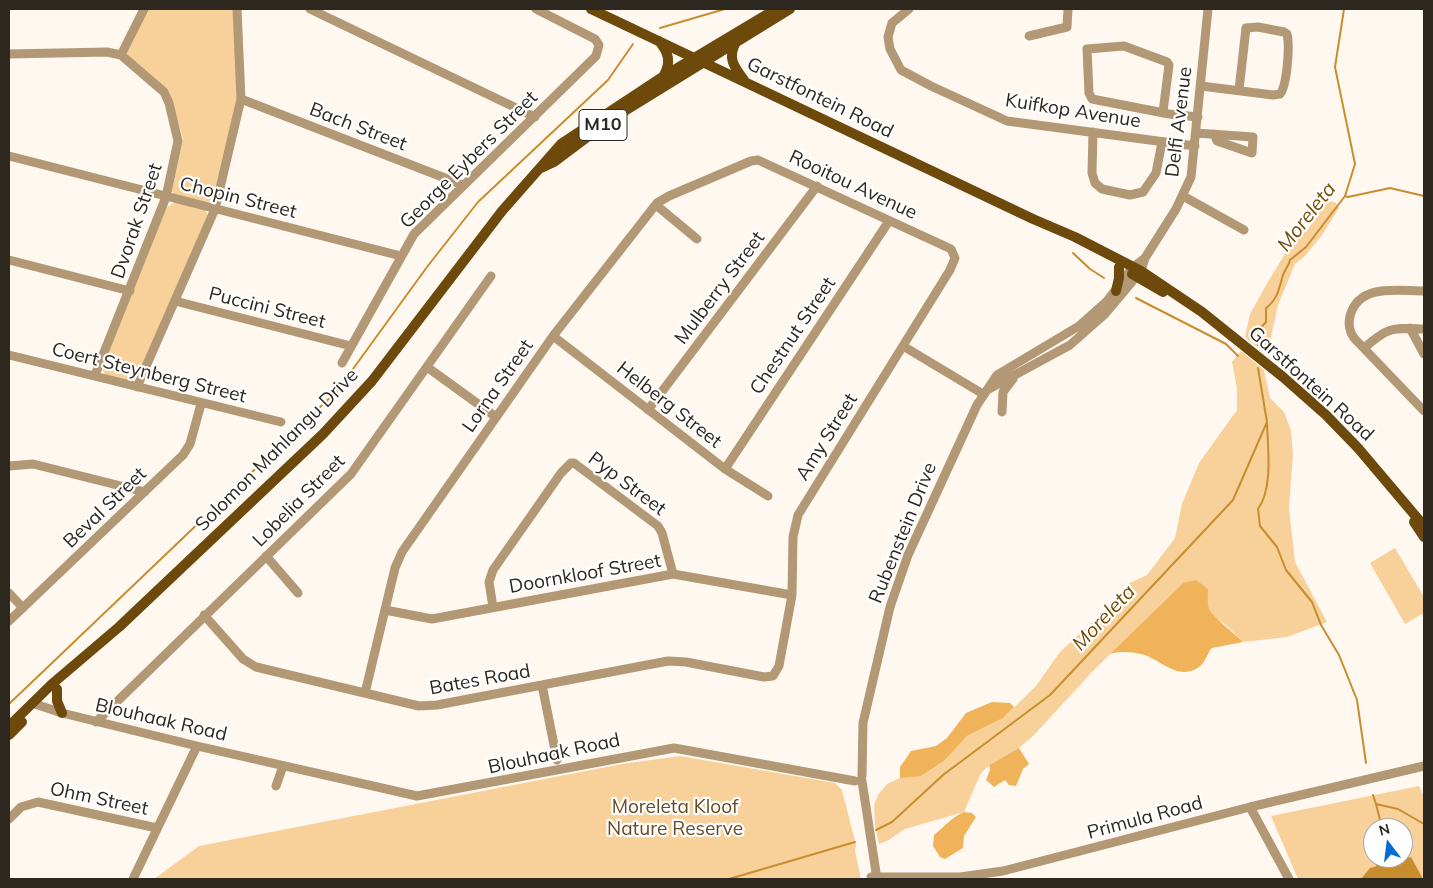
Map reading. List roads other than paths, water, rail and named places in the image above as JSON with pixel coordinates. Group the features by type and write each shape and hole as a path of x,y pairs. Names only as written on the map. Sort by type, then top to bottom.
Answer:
{"main road":[{"name":"Garstfontein Road","path":"591,9 1033,219 1075,236 1135,272 1226,332 1326,416 1358,448 1408,510 1424,526"},
{"name":"Solomon Mahlangu Drive","path":"9,726 119,627 323,434 372,381 502,211 561,144 664,76 776,9"},
{"name":"Solomon Mahlangu Drive","path":"540,169 554,162 604,124 790,9"},
{"path":"657,39 665,47 669,57 669,67 664,76"},
{"path":"737,41 731,54 732,64 746,82"},
{"name":"Garstfontein Road","path":"1033,219 1119,267 1135,272"},
{"path":"1116,290 1119,267"},
{"name":"Garstfontein Road","path":"1408,510 1424,537"},
{"name":"Solomon Mahlangu Drive","path":"9,735 35,704 57,689 110,639 119,627"},
{"path":"57,689 57,701 62,713"}],"street":[{"path":"9,54 107,52 121,55 144,9"},
{"path":"137,387 215,209 241,100 237,9"},
{"path":"310,9 535,117"},
{"name":"George Eybers Street","path":"342,363 401,256 418,230 593,60 598,51 598,42 586,33 536,9"},
{"name":"Kuifkop Avenue","path":"909,9 896,18 889,31 890,49 898,66 906,74 1007,121 1194,146"},
{"path":"1028,36 1067,27 1068,9"},
{"name":"Delfi Avenue","path":"1135,272 1183,196 1191,177 1208,9"},
{"path":"1201,86 1273,95 1283,91 1288,42 1284,32 1258,27 1246,28 1238,90"},
{"path":"1163,112 1169,65 1167,62 1124,46 1088,48 1089,93 1092,99 1163,112 1198,117"},
{"name":"Dvorak Street","path":"95,375 166,197 178,141 168,99 164,92 121,55"},
{"name":"Bach Street","path":"241,100 463,185"},
{"path":"1092,132 1092,173 1095,183 1102,188 1130,196 1142,192 1156,173 1162,142"},
{"path":"1196,133 1214,134"},
{"name":"Chopin Street","path":"9,156 401,256"},
{"name":"Rooitou Avenue","path":"744,164 761,160 889,221 947,246"},
{"name":"Lorna Street","path":"365,693 395,568 402,552 553,336 656,205 669,196 744,164"},
{"name":"Mulberry Street","path":"648,410 817,186"},
{"path":"1183,196 1244,230"},
{"path":"656,205 697,239"},
{"name":"Chestnut Street","path":"725,469 777,387 889,221"},
{"name":"Amy Street","path":"778,666 792,595 793,536 798,515 954,263 954,255 947,246"},
{"path":"9,260 130,291"},
{"path":"905,344 937,365 985,392 1070,344 1104,315 1135,272"},
{"name":"Rubenstein Drive","path":"874,878 858,778 868,696 895,590 908,555 958,443 985,392 997,376 1079,326 1135,272"},
{"name":"Lobelia Street","path":"96,722 356,469 491,276"},
{"path":"1424,291 1375,292 1359,299 1350,318 1350,329 1364,348 1424,411"},
{"name":"Puccini Street","path":"175,301 351,346"},
{"path":"1410,328 1424,354"},
{"path":"1364,348 1386,330 1423,328 1417,342"},
{"name":"Helberg Street","path":"553,336 725,469 768,496"},
{"name":"Coert Steynberg Street","path":"9,355 95,375 201,404 281,422"},
{"path":"428,367 496,417"},
{"path":"1002,412 1004,389 1020,372"},
{"name":"Beval Street","path":"9,621 186,451 201,404"},
{"path":"9,466 33,464 145,492"},
{"name":"Pyp Street","path":"493,607 489,582 493,570 568,464 574,464 658,526 662,533 673,574"},
{"path":"266,556 298,593"},
{"name":"Doornkloof Street","path":"385,610 432,619 673,574 792,595"},
{"path":"9,593 23,608"},
{"name":"Bates Road","path":"204,615 250,664 365,693 428,706 668,661 686,662 768,677 776,672 778,666"},
{"path":"542,685 557,760"},
{"name":"Blouhaak Road","path":"35,704 96,722 417,796 674,748 858,778"},
{"path":"133,879 197,746"},
{"path":"276,786 283,766"},
{"name":"Primula Road","path":"874,878 968,878 1018,868 1250,807 1424,766"},
{"name":"Ohm Street","path":"9,818 21,807 38,802 157,828"},
{"path":"1250,807 1289,879"}],"waterway":[{"path":"660,28 725,9"},
{"name":"Moreleta","path":"1258,345 1256,333 1266,322 1266,308 1276,297 1290,260 1306,247 1345,196 1355,164 1335,67 1344,9"},
{"path":"9,704 337,391 427,267 478,202 608,80 633,44"},
{"path":"1345,196 1348,197 1390,188 1424,196"},
{"path":"1073,253 1090,269 1104,278"},
{"path":"1136,298 1226,344 1238,356"},
{"name":"Moreleta","path":"876,830 892,822 943,775 1050,695 1233,500 1267,422 1258,368"},
{"path":"1267,424 1268,480 1263,501 1258,509 1260,526 1277,547 1286,570 1312,602 1321,625 1339,655 1357,700 1366,763"},
{"path":"1373,795 1376,804 1398,809 1424,824"},
{"path":"1376,804 1380,818"},
{"name":"Moreleta","path":"729,879 855,842"}],"park label":[{"name":"Moreleta Kloof Nature Reserve","path":"675,818"}]}
